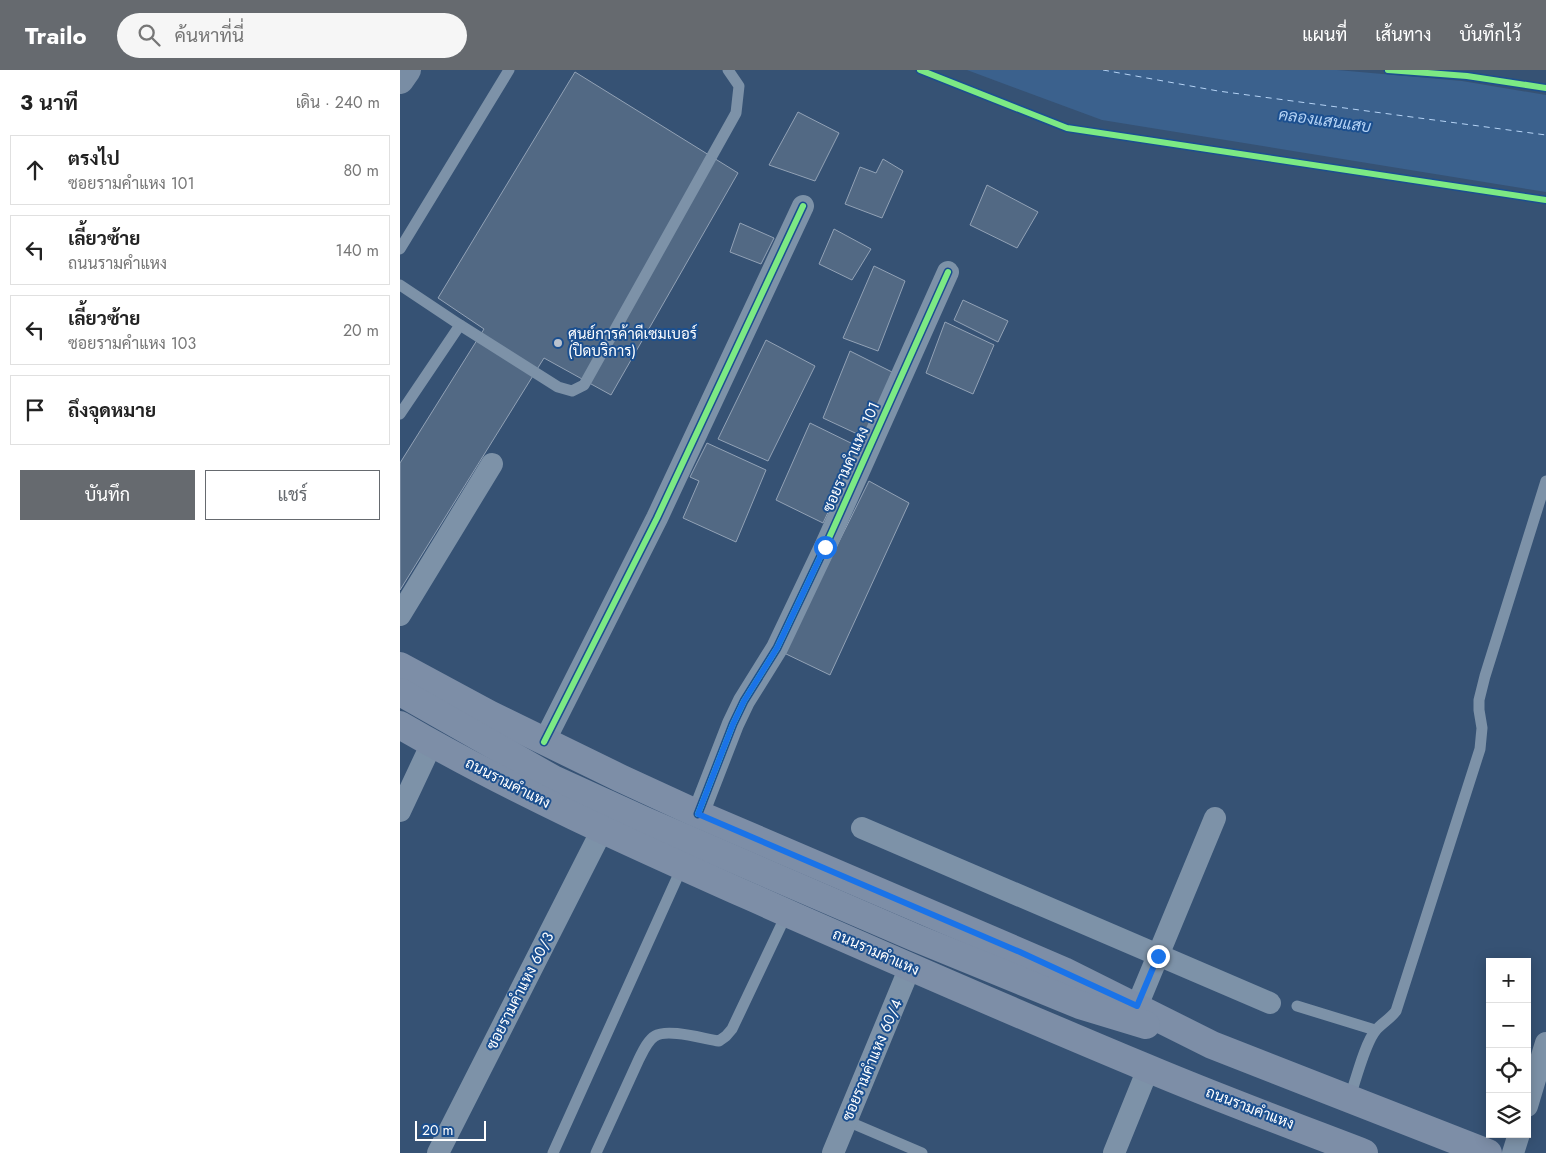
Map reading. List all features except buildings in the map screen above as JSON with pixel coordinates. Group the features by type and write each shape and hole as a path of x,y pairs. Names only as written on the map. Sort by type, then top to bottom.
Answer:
{"main road":[{"path":"400,80 407,70"},
{"name":"ถนนรามคำแหง","path":"400,666 544,742 698,814 1029,956 1137,1006 1212,1045"},
{"name":"ถนนรามคำแหง","path":"400,692 553,779 752,868 916,938 1080,1005 1212,1045 1488,1153"},
{"name":"ถนนรามคำแหง","path":"400,725 493,776 602,830 787,913 1148,1068 1364,1153"}],"street":[{"path":"544,742 657,518 803,206"},
{"name":"ซอยรามคำแหง 101","path":"698,814 733,724 744,701 781,639 948,272"},
{"path":"400,615 492,464"},
{"path":"400,811 432,743"},
{"path":"1137,1006 1215,818"},
{"path":"862,828 1270,1003"},
{"name":"ซอยรามคำแหง 60/3","path":"438,1153 602,830"},
{"name":"ซอยรามคำแหง 60/4","path":"833,1153 910,967"},
{"path":"1531,1093 1546,1043"},
{"path":"1114,1153 1148,1068"},
{"path":"1513,1153 1518,1138"}],"lane":[{"path":"400,249 509,70"},
{"path":"400,285 558,387 572,390 584,385 736,113 739,86 728,70"},
{"path":"400,414 460,325"},
{"path":"1349,1100 1375,1030 1390,1019 1396,1011 1480,749 1482,728 1479,700 1546,481"},
{"path":"554,1153 682,866"},
{"path":"596,1153 639,1059 647,1045 656,1035 670,1032 719,1041 732,1029 787,913"},
{"path":"1297,1006 1375,1030"},
{"path":"847,1121 922,1153"}],"water":[{"name":"คลองแสนแสบ","path":"967,70 1337,70 1462,81 1546,95 1546,192 1102,120"}],"ferry route":[{"path":"1103,70 1218,91 1546,135"}],"cycle path":[{"path":"920,70 1067,128 1546,200"},
{"path":"1388,70 1467,76 1546,88"},
{"path":"544,742 657,518 803,206"},
{"path":"698,814 733,724 744,701 777,648 825,547 948,272"}],"place":[{"name":"ศูนย์การค้าดีเซมเบอร์ (ปิดบริการ)","path":"558,343"}],"route":[{"path":"825,547 777,648 744,701 733,724 698,814 1064,971 1137,1006 1158,956"}]}
